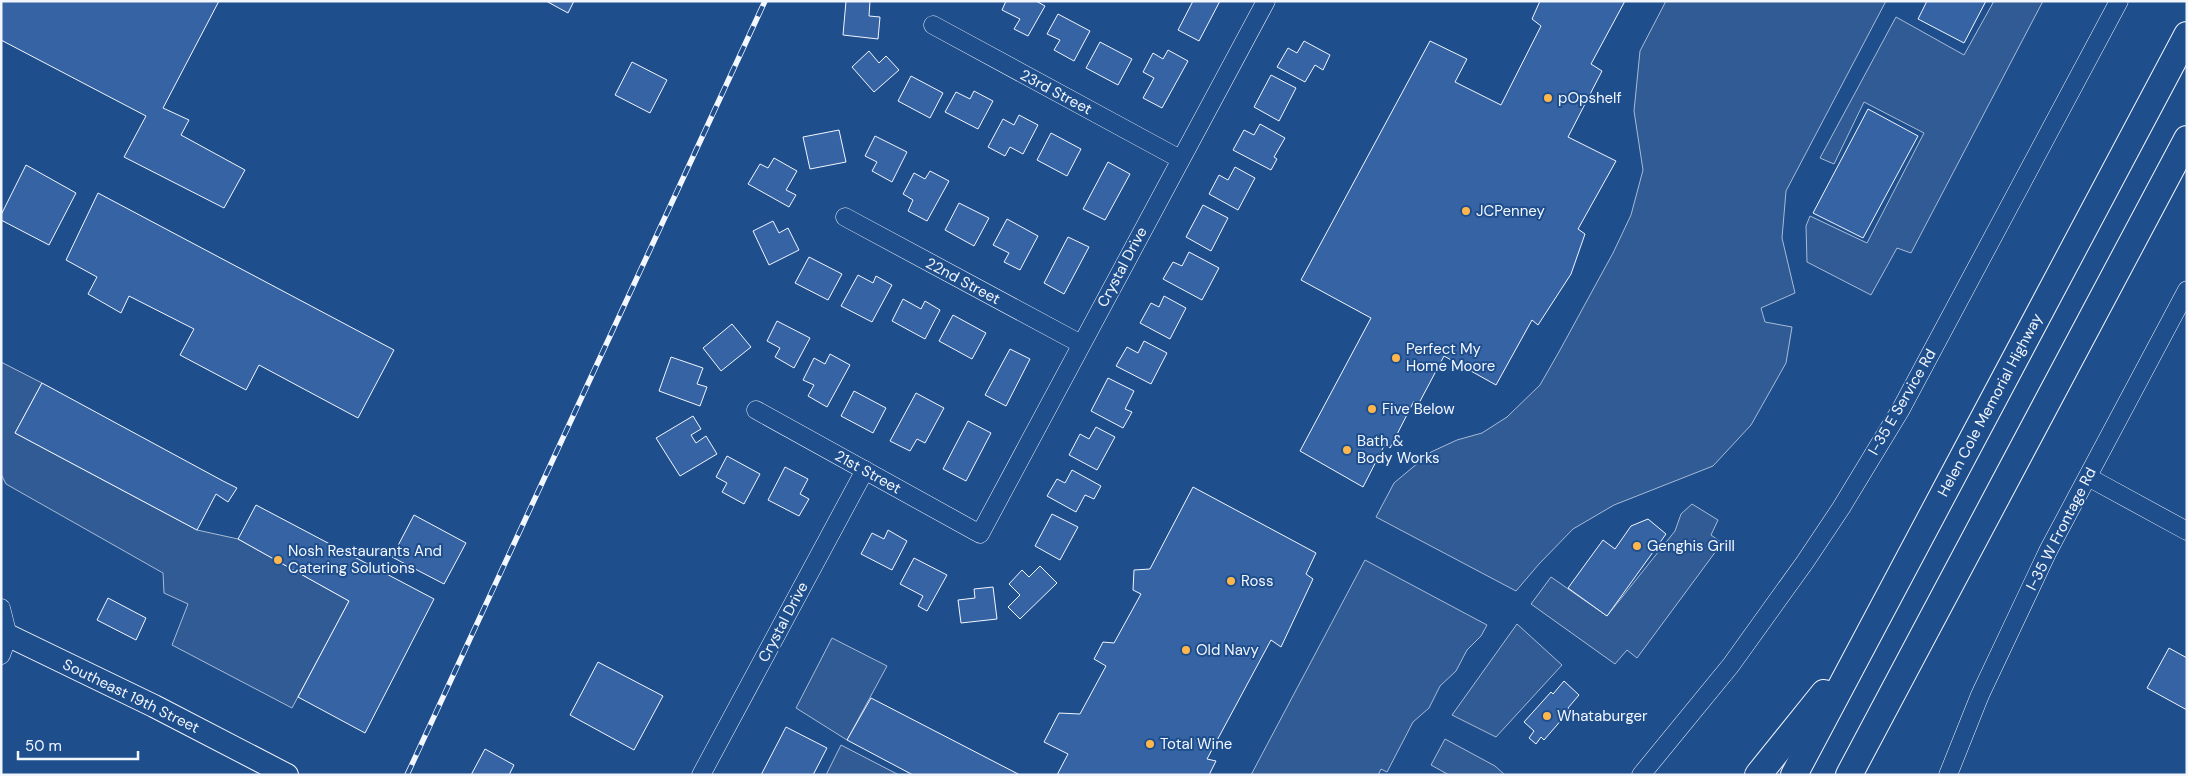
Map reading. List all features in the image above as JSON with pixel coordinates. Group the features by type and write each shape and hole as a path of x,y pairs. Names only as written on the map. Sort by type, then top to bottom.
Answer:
{"highway":[{"name":"Helen Cole Memorial Highway","path":"1794,775 2187,35"},
{"path":"1849,775 2187,139"},
{"path":"1758,775 1863,644"},
{"path":"1869,775 1906,666"}],"main road":[{"name":"Southeast 19th Street","path":"3,641 186,722 287,775"}],"street":[{"name":"Crystal Drive","path":"980,534 1266,1"},
{"name":"I-35 E Service Rd","path":"1641,775 1737,657 1805,562 1845,501 1901,409 2119,1"},
{"name":"23rd Street","path":"933,25 1180,159"},
{"name":"22nd Street","path":"845,217 1081,344"},
{"name":"I-35 W Frontage Rd","path":"1948,775 1980,695 2048,551 2187,290"},
{"name":"21st Street","path":"756,410 980,534"},
{"name":"Crystal Drive","path":"701,775 866,470"},
{"path":"2088,476 2187,531"},
{"path":"1,608 3,641"}],"shaded area":[{"path":"1666,1 1886,1 1786,191 1782,238 1795,293 1761,308 1765,322 1792,327 1786,363 1751,425 1713,466 1614,505 1573,529 1516,591 1376,517 1394,483 1431,452 1457,440 1482,433 1507,417 1540,385 1560,350 1613,253 1631,215 1643,170 1634,111 1640,51"},
{"path":"1994,1 2043,1 1911,253 1897,248 1871,295 1807,262 1806,226 1810,216 1867,243 1924,133 1864,102 1834,164 1820,158 1896,17 1964,55"},
{"path":"1,362 42,383 15,433 197,530 238,539 349,601 292,708 172,645 188,604 164,593 163,573 6,484 1,474"},
{"path":"1692,504 1718,520 1711,535 1722,543 1637,658 1627,650 1615,664 1531,604 1551,577 1607,616 1675,531 1681,514"},
{"path":"1365,560 1487,625 1481,636 1467,650 1456,671 1440,686 1429,708 1413,722 1387,772 1381,769 1378,775 1251,775"},
{"path":"1517,624 1562,665 1496,737 1452,715"},
{"path":"832,638 887,666 847,740 796,708"},
{"path":"1445,739 1495,766 1505,775 1449,775 1431,765"},
{"path":"841,745 899,775 826,775"}],"building":[{"path":"1,1 219,1 163,108 189,120 181,135 245,170 224,208 124,157 146,116 1,40"},
{"path":"546,1 574,1 568,13"},
{"path":"846,1 870,1 869,16 880,17 878,39 843,35"},
{"path":"1006,1 1036,1 1045,6 1028,36 1014,29 1020,19 1002,10"},
{"path":"1193,1 1220,1 1199,41 1178,30"},
{"path":"1540,1 1625,1 1591,64 1602,71 1568,137 1616,161 1578,229 1585,234 1571,274 1538,325 1532,320 1496,385 1444,356 1418,405 1414,401 1390,448 1385,444 1363,487 1300,451 1371,318 1301,280 1430,41 1467,59 1455,82 1501,105 1541,26 1532,19"},
{"path":"1927,1 1986,1 1964,43 1918,19"},
{"path":"1058,14 1090,31 1074,61 1054,50 1060,40 1047,34"},
{"path":"1304,41 1330,55 1323,70 1315,65 1305,82 1277,67 1288,48 1297,53"},
{"path":"1100,42 1132,59 1118,85 1086,68"},
{"path":"1168,50 1188,61 1162,108 1143,98 1154,78 1143,72 1153,53 1163,59"},
{"path":"869,51 879,63 886,56 899,70 874,92 852,67"},
{"path":"632,62 667,80 650,113 615,95"},
{"path":"1271,75 1296,88 1279,121 1254,107"},
{"path":"911,76 943,93 930,118 898,101"},
{"path":"974,91 993,101 978,129 945,112 956,92 970,99"},
{"path":"1868,109 1918,136 1863,238 1813,213"},
{"path":"1019,115 1038,125 1023,154 1010,147 1005,156 988,147 1003,119 1014,125"},
{"path":"1260,124 1285,138 1274,157 1277,159 1271,170 1233,150 1244,130 1254,135"},
{"path":"839,130 846,162 810,169 803,137"},
{"path":"1051,133 1081,149 1067,176 1037,160"},
{"path":"875,136 907,152 892,182 872,171 877,162 865,156"},
{"path":"774,158 797,171 786,190 796,195 789,207 748,184 760,164 768,168"},
{"path":"1108,162 1130,174 1105,220 1083,209"},
{"path":"26,165 76,193 49,245 1,220 1,215"},
{"path":"1235,167 1255,178 1238,210 1209,194 1219,175 1228,180"},
{"path":"930,171 949,181 927,221 908,211 913,200 903,194 914,173 925,179"},
{"path":"98,193 394,350 358,418 259,365 246,390 180,355 194,329 129,296 121,313 88,294 97,277 66,260"},
{"path":"959,203 989,218 974,246 945,230"},
{"path":"1203,205 1228,218 1211,251 1186,237"},
{"path":"1007,219 1038,236 1020,270 1004,262 1009,253 993,245"},
{"path":"773,221 779,233 788,228 799,250 769,265 753,231"},
{"path":"1068,237 1089,247 1064,294 1044,283"},
{"path":"1189,252 1219,268 1202,300 1163,279 1173,262 1182,266"},
{"path":"809,257 842,274 828,300 795,283"},
{"path":"858,275 873,283 876,276 892,285 872,322 841,306"},
{"path":"1164,296 1186,308 1170,339 1140,323 1151,303 1159,307"},
{"path":"903,299 921,309 925,301 940,310 925,339 892,321"},
{"path":"953,315 986,333 972,359 939,341"},
{"path":"777,321 810,338 794,368 775,357 780,348 767,341"},
{"path":"732,324 751,347 721,371 703,348"},
{"path":"1144,341 1167,353 1151,384 1116,366 1127,347 1138,353"},
{"path":"1010,349 1030,359 1006,406 985,395"},
{"path":"830,354 850,365 827,407 808,396 814,385 803,380 814,358 825,364"},
{"path":"671,357 703,368 697,384 707,387 700,406 659,391"},
{"path":"1108,378 1134,391 1125,409 1132,412 1123,428 1091,411"},
{"path":"42,383 237,488 228,502 216,494 197,530 15,433"},
{"path":"854,391 886,408 873,433 841,416"},
{"path":"916,393 944,408 925,443 917,439 910,451 890,441"},
{"path":"693,416 701,429 691,435 696,443 706,436 717,454 680,476 656,438"},
{"path":"968,421 991,433 966,481 943,469"},
{"path":"1096,427 1115,437 1097,470 1069,455 1080,434 1089,439"},
{"path":"727,456 760,474 744,504 722,492 727,483 716,477"},
{"path":"785,467 808,479 800,494 809,499 799,516 768,500"},
{"path":"1072,470 1101,486 1094,499 1085,495 1076,512 1047,496 1057,479 1065,483"},
{"path":"1193,487 1316,553 1306,574 1313,579 1281,647 1271,640 1207,759 1216,761 1209,775 1057,775 1068,754 1044,742 1059,713 1080,714 1106,666 1094,659 1103,642 1114,643 1141,594 1133,590 1134,570 1150,569"},
{"path":"256,505 434,599 365,733 298,697 349,601 238,539"},
{"path":"1052,514 1078,527 1060,560 1035,546"},
{"path":"414,515 466,543 444,584 392,557"},
{"path":"1648,519 1666,534 1607,616 1568,588 1603,540 1615,549 1631,526"},
{"path":"888,530 907,541 892,570 861,554 872,533 884,539"},
{"path":"914,558 947,575 927,611 918,606 923,596 900,584"},
{"path":"1040,566 1057,583 1020,619 1008,607 1020,595 1009,584 1022,570 1029,577"},
{"path":"993,587 997,619 961,623 958,600 975,598 974,589"},
{"path":"108,598 146,618 136,640 97,620"},
{"path":"2169,648 2187,658 2187,710 2147,688"},
{"path":"598,662 663,696 634,750 570,715"},
{"name":"Whataburger","path":"1564,681 1579,695 1568,708 1570,710 1544,740 1541,737 1536,744 1529,738 1534,731 1524,722 1551,692 1553,694"},
{"path":"871,698 1020,775 913,775 847,740"},
{"path":"786,727 827,748 813,775 761,775"},
{"path":"485,749 514,765 509,775 471,775"}],"railway":[{"path":"407,775 765,1"}],"place":[{"name":"pOpshelf","path":"1548,98"},
{"name":"JCPenney","path":"1466,211"},
{"name":"Perfect My Home Moore","path":"1396,358"},
{"name":"Five Below","path":"1372,409"},
{"name":"Bath & Body Works","path":"1347,450"},
{"name":"Genghis Grill","path":"1637,546"},
{"name":"Nosh Restaurants And Catering Solutions","path":"278,560"},
{"name":"Ross","path":"1231,581"},
{"name":"Old Navy","path":"1186,650"},
{"name":"Whataburger","path":"1547,716"},
{"name":"Total Wine","path":"1150,744"}]}
